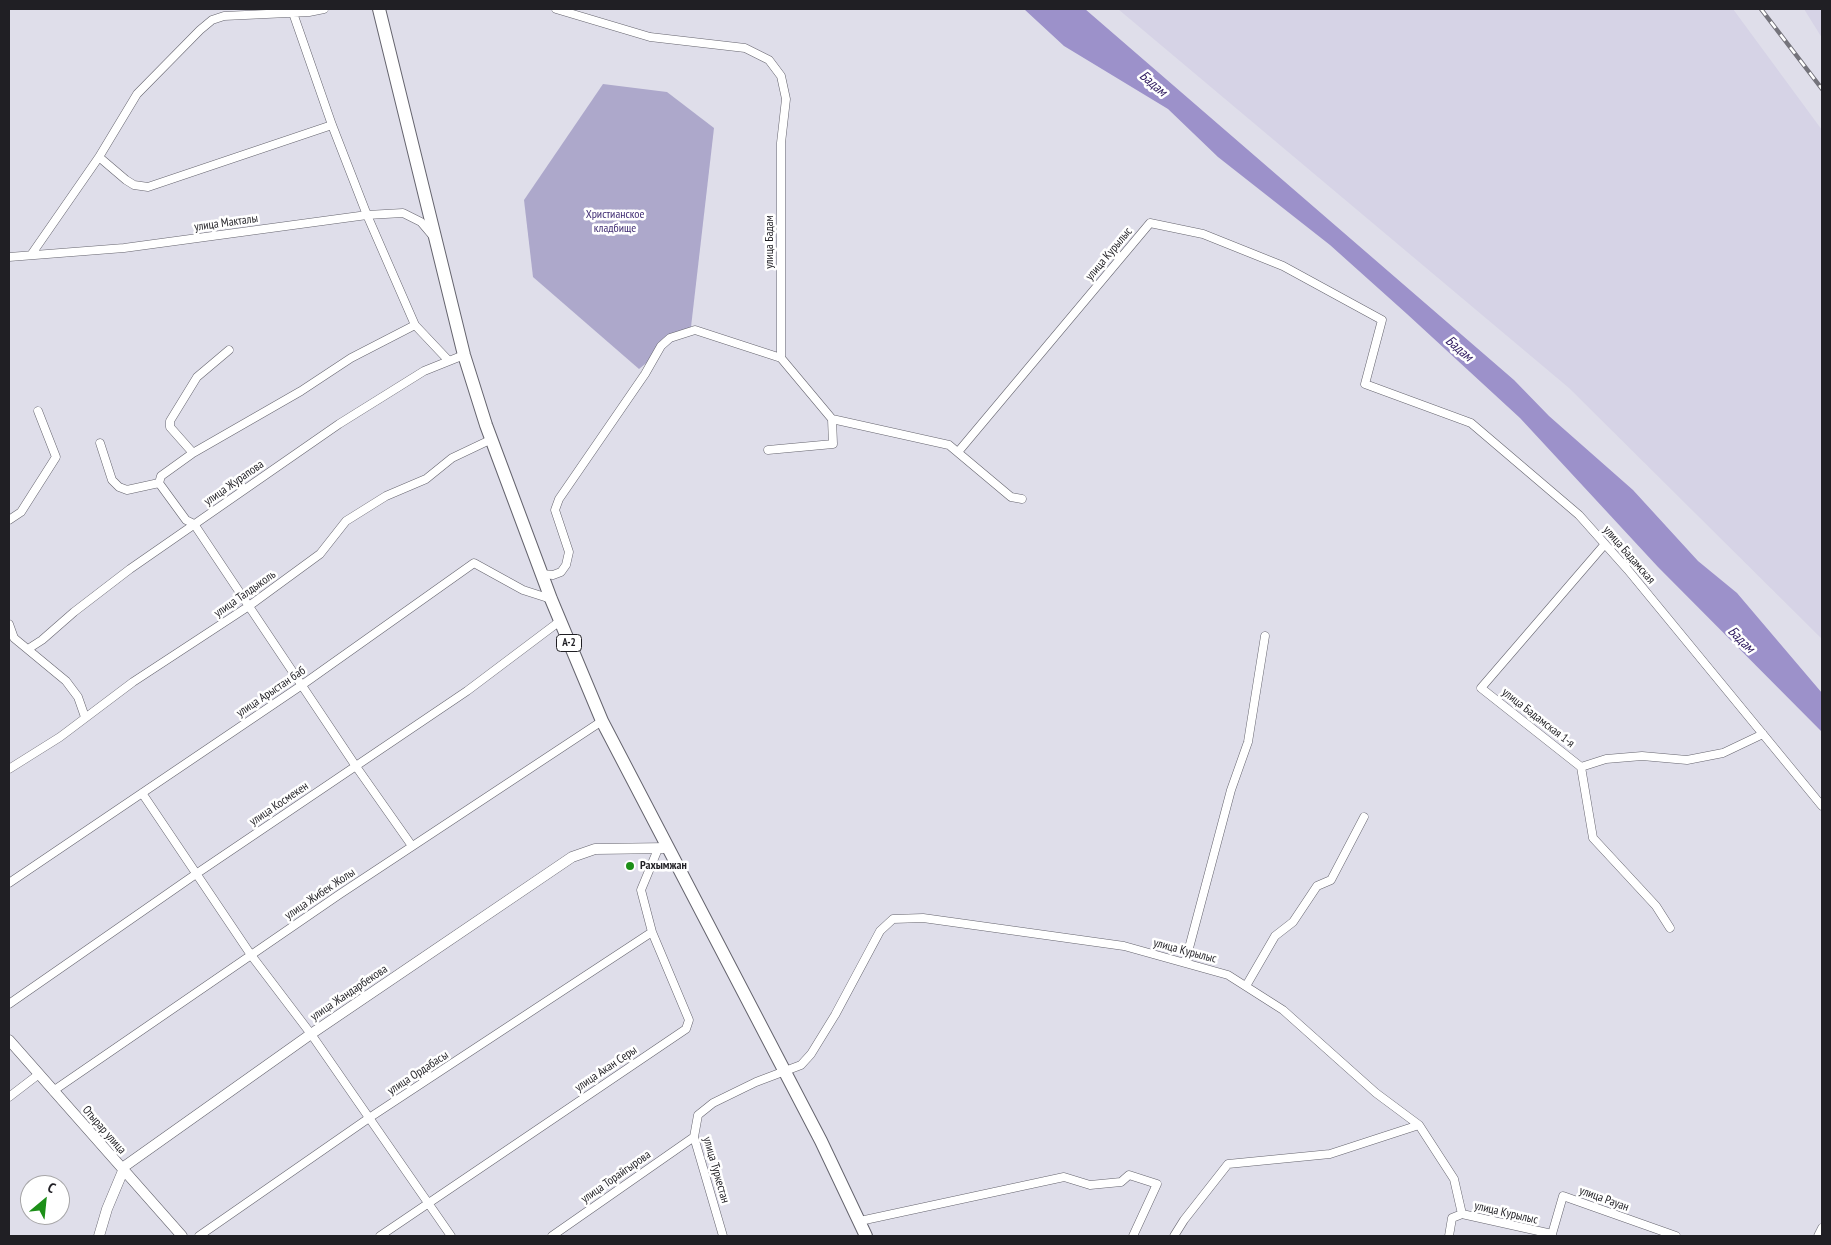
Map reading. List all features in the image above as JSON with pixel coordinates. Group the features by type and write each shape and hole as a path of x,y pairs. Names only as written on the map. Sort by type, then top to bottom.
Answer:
{"highway":[{"name":"A-2","path":"380,9 464,354 492,439 541,574 602,721 663,848 821,1141 866,1236"}],"street":[{"path":"31,255 99,157 137,94 200,30 212,20 224,16 293,13 324,9"},
{"name":"улица Бадам","path":"556,9 650,37 745,48 768,60 782,76 786,100 781,143 781,358"},
{"path":"293,13 332,124 367,215 415,325 448,360"},
{"path":"99,157 134,185 148,187 332,124"},
{"name":"улица Макталы","path":"9,257 124,248 367,215 403,213 421,222 437,240"},
{"name":"улица Курылыс","path":"958,452 1150,223 1203,234 1282,266 1382,320 1366,384"},
{"path":"412,846 355,765 194,524 186,520 159,483 160,476 193,453 301,391 351,358 415,325"},
{"path":"541,574 553,575 561,572 568,558 569,552 555,510 559,499 645,374 661,346 670,338 695,330 781,358 832,419 949,445 1012,497 1022,499"},
{"path":"193,453 170,426 170,421 197,377 228,350"},
{"name":"улица Журапова","path":"28,649 42,640 74,612 130,569 339,424 424,371 464,354"},
{"name":"улица Бадамская","path":"1366,384 1471,423 1579,515 1822,806"},
{"path":"9,520 21,512 56,457 38,411"},
{"path":"768,450 833,444 832,419"},
{"name":"улица Талдыколь","path":"9,769 60,736 133,682 249,606 320,554 346,521 386,496 426,479 452,458 492,439"},
{"path":"100,443 112,480 119,487 127,490 159,483"},
{"name":"улица Бадамская 1-я","path":"1581,767 1481,688 1605,544"},
{"name":"улица Арыстан баб","path":"9,883 302,685 474,563 523,590 551,598"},
{"name":"улица Космекен","path":"9,1004 355,765 467,691 560,621"},
{"path":"9,624 14,638 66,681 78,698 85,717"},
{"path":"1185,963 1231,790 1248,742 1265,636"},
{"name":"улица Жибек Жолы","path":"53,1090 412,846 602,721"},
{"path":"1670,928 1656,906 1593,838 1581,767 1606,759 1642,756 1687,760 1723,753 1762,734"},
{"path":"142,793 251,955 311,1034 451,1236"},
{"path":"1246,986 1276,936 1293,922 1317,886 1331,880 1364,816"},
{"name":"улица Акан Серы","path":"380,1236 686,1029 689,1020 652,932 641,890 663,848"},
{"name":"улица Жандарбекова","path":"102,1234 107,1208 125,1166 311,1034 572,856 595,849 663,848"},
{"name":"улица Курылыс","path":"784,1072 801,1065 811,1054 880,931 893,919 922,918 1124,946 1228,975 1283,1010 1376,1093 1419,1125 1454,1179 1462,1214 1552,1235"},
{"name":"улица Ордабасы","path":"199,1236 369,1118 652,932"},
{"name":"Отырар улица","path":"9,1040 182,1236"},
{"name":"улица Туркестан","path":"723,1236 694,1136 698,1115 713,1103 784,1072"},
{"path":"9,1097 39,1074"},
{"path":"1174,1236 1202,1195 1228,1164 1330,1154 1419,1125"},
{"name":"улица Торайгырова","path":"552,1236 694,1136"},
{"path":"860,1221 1064,1177 1090,1185 1121,1182 1129,1175 1158,1184 1133,1236"},
{"name":"улица Рауан","path":"1552,1235 1563,1196 1676,1236"},
{"path":"1448,1236 1452,1218 1462,1214"},
{"path":"1818,1236 1822,1228"}],"shaded area":[{"path":"1118,9 1733,9 1822,130 1822,639 1569,388"},
{"path":"1804,9 1822,9 1822,38"}],"green space":[{"name":"Христианское кладбище","path":"603,84 667,92 714,128 691,327 639,369 533,277 524,200"}],"water":[{"name":"Бадам","path":"1024,9 1085,9 1514,380 1549,416 1633,490 1698,561 1737,593 1822,693 1822,732 1658,567 1520,418 1407,314 1330,245 1218,157 1168,109 1064,46"}],"railway":[{"path":"1761,9 1822,89"}],"place":[{"name":"Рахымжан","path":"630,866"}]}
